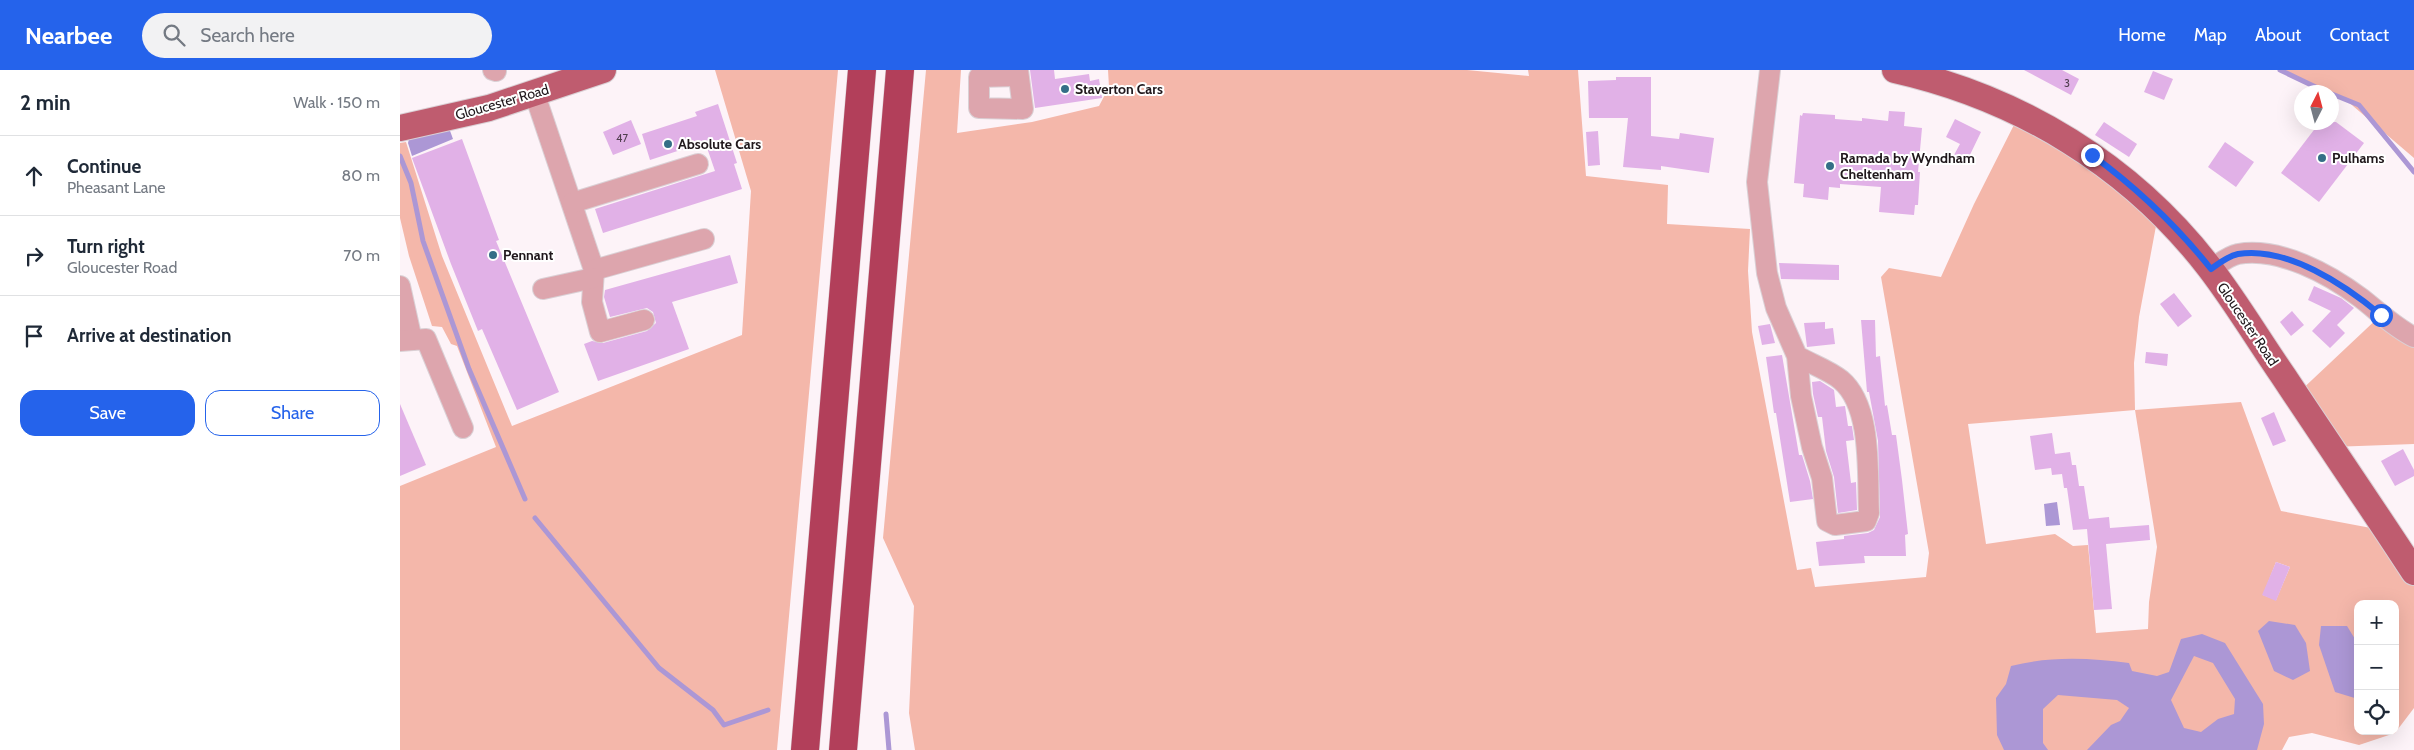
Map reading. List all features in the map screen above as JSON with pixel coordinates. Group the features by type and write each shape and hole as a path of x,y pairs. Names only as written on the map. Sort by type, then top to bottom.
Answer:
{"highway":[{"path":"842,750 900,74"},
{"path":"804,750 862,76"}],"main road":[{"name":"Gloucester Road","path":"400,128 490,108 535,95 603,70"},
{"name":"Gloucester Road","path":"1895,70 1938,81 1992,100 2069,140 2112,170 2145,197 2177,229 2211,269 2414,572"}],"street":[{"path":"1770,70 1756,182 1767,273 1776,308 1797,356 1801,396 1812,447 1822,478 1827,521 1835,525 1866,521 1869,513 1864,423 1854,397 1842,380 1797,356"},
{"path":"535,95 594,274 592,302 600,332 644,320"},
{"path":"572,203 698,164"},
{"path":"543,289 704,239"},
{"path":"2211,269 2236,254 2258,254 2288,261 2320,273 2342,285 2394,325 2414,337"},
{"path":"400,286 412,340 463,428"}],"shaded area":[{"path":"715,70 838,70 777,750 400,750 400,486 496,447 457,346 451,344 442,327 432,326 409,256 400,218 400,143 406,142 442,256 512,426 742,335 751,191"},
{"path":"926,70 961,70 957,133 1032,122 1099,106 1109,87 1108,70 1467,70 1529,76 1528,70 1578,70 1586,176 1668,185 1667,224 1750,229 1748,271 1752,332 1797,570 1811,568 1815,587 1926,577 1929,553 1881,277 1889,268 1941,277 1974,204 2020,113 2159,210 2139,317 2134,363 2135,410 2241,402 2281,511 2387,531 2414,572 2414,708 2399,728 2399,600 2354,600 2354,735 2389,735 2359,745 2312,733 2289,737 2282,750 915,750 909,713 914,606 883,538","holes":["2135,410 2157,547 2149,602 2148,629 2096,633 2088,545 2073,546 2055,534 1986,544 1968,424","2276,562 2290,567 2276,600 2263,595"]},
{"path":"2284,70 2414,70 2414,158 2346,100 2339,97 2339,85 2315,85"},
{"path":"449,128 453,139 412,156 408,143 409,139"},
{"path":"2381,315 2414,337 2414,444 2331,447 2296,395"},
{"path":"2057,502 2060,525 2046,526 2044,504"},
{"path":"2269,621 2295,625 2306,643 2310,671 2293,680 2274,671 2258,631"},
{"path":"2321,626 2347,626 2354,637 2354,698 2335,692 2319,645"},
{"path":"2202,634 2225,643 2263,704 2264,724 2257,750 2087,750 2111,725 2120,721 2129,708 2117,700 2058,695 2043,709 2043,743 2048,750 2004,750 1997,735 1996,698 2006,684 2011,666 2055,659 2099,660 2129,663 2132,671 2157,676 2169,672 2181,639","holes":["2194,656 2213,663 2235,699 2234,714 2218,719 2201,732 2184,728 2171,700"]}],"building":[{"name":"Staverton Cars","path":"1030,70 1054,70 1055,79 1089,74 1090,81 1099,79 1102,98 1035,108"},
{"path":"2024,70 2062,70 2079,79 2071,95"},
{"path":"2153,71 2173,79 2164,100 2144,92"},
{"path":"1616,77 1651,77 1651,136 1679,139 1680,133 1714,138 1709,173 1661,166 1661,170 1623,167 1628,118 1589,118 1588,81 1616,80"},
{"path":"718,104 737,163 734,164 742,189 603,233 595,209 715,171 705,142 650,160 642,134 697,116 695,112"},
{"name":"Ramada by Wyndham Cheltenham","path":"1889,111 1905,112 1904,126 1922,128 1918,172 1920,172 1918,205 1915,205 1914,215 1879,212 1881,187 1840,184 1840,188 1829,187 1828,200 1803,197 1804,184 1794,183 1800,115 1802,116 1803,113 1835,115 1835,119 1862,121 1862,118 1888,121"},
{"path":"1955,119 1981,132 1967,161 1954,155 1960,144 1946,137"},
{"path":"631,120 641,144 613,155 603,132"},
{"path":"2104,122 2137,144 2129,157 2095,135"},
{"name":"Pulhams","path":"2339,124 2364,143 2319,202 2281,173 2314,130 2339,130"},
{"path":"1598,131 1600,165 1588,166 1586,132"},
{"path":"462,139 499,240 496,241 559,392 517,410 482,329 478,331 412,158"},
{"path":"2225,142 2254,162 2236,187 2208,167"},
{"path":"730,255 738,283 672,302 689,349 598,381 584,344 592,341 603,343 647,331 656,323 653,312 647,308 610,317 604,297 605,290"},
{"path":"1779,263 1839,265 1839,280 1781,279"},
{"path":"2314,286 2341,298 2354,308 2337,325 2345,333 2330,348 2312,331 2331,311 2308,300"},
{"path":"2174,293 2192,316 2178,327 2160,304"},
{"path":"2292,311 2304,325 2291,336 2280,322"},
{"path":"1861,320 1875,320 1876,357 1880,356 1885,406 1887,405 1892,435 1896,435 1902,480 1908,534 1905,535 1906,556 1864,556 1865,563 1819,566 1816,542 1844,539 1844,536 1868,533 1874,530 1880,517 1878,441 1869,392 1867,392"},
{"path":"1825,322 1825,329 1833,328 1835,344 1807,347 1804,323"},
{"path":"1770,324 1775,343 1762,345 1758,326"},
{"path":"2146,352 2168,354 2167,366 2145,363"},
{"path":"1782,355 1799,455 1802,455 1813,499 1790,502 1766,357"},
{"path":"1820,381 1834,390 1836,407 1845,406 1848,426 1852,426 1854,440 1846,441 1851,483 1856,482 1857,510 1838,513 1834,477 1826,451 1822,417 1818,417 1813,394 1812,382"},
{"path":"400,404 426,465 400,476"},
{"path":"2274,412 2286,441 2273,446 2261,418"},
{"path":"2052,433 2055,454 2070,452 2072,465 2076,465 2079,486 2084,486 2089,519 2109,517 2110,528 2149,525 2150,540 2106,544 2112,609 2094,610 2087,529 2073,530 2067,488 2064,488 2062,474 2052,475 2051,468 2035,470 2030,436"},
{"path":"2403,449 2414,470 2414,476 2395,486 2381,461"},
{"path":"2276,562 2290,567 2276,601 2262,595"}],"waterway":[{"path":"2280,70 2311,85"},
{"path":"2339,97 2359,105 2414,172"},
{"path":"400,156 411,183 423,241 469,369 525,499"},
{"path":"535,518 659,668 713,710 724,725 768,710"},
{"path":"886,714 889,750"}],"place":[{"name":"Staverton Cars","path":"1065,89"},
{"name":"Absolute Cars","path":"668,144"},
{"name":"Pulhams","path":"2322,158"},
{"name":"Ramada by Wyndham Cheltenham","path":"1830,166"},
{"name":"Pennant","path":"493,255"}],"route":[{"path":"2092,155 2131,185 2159,210 2211,269 2236,254 2258,254 2279,258 2307,267 2342,285 2381,315"}]}
